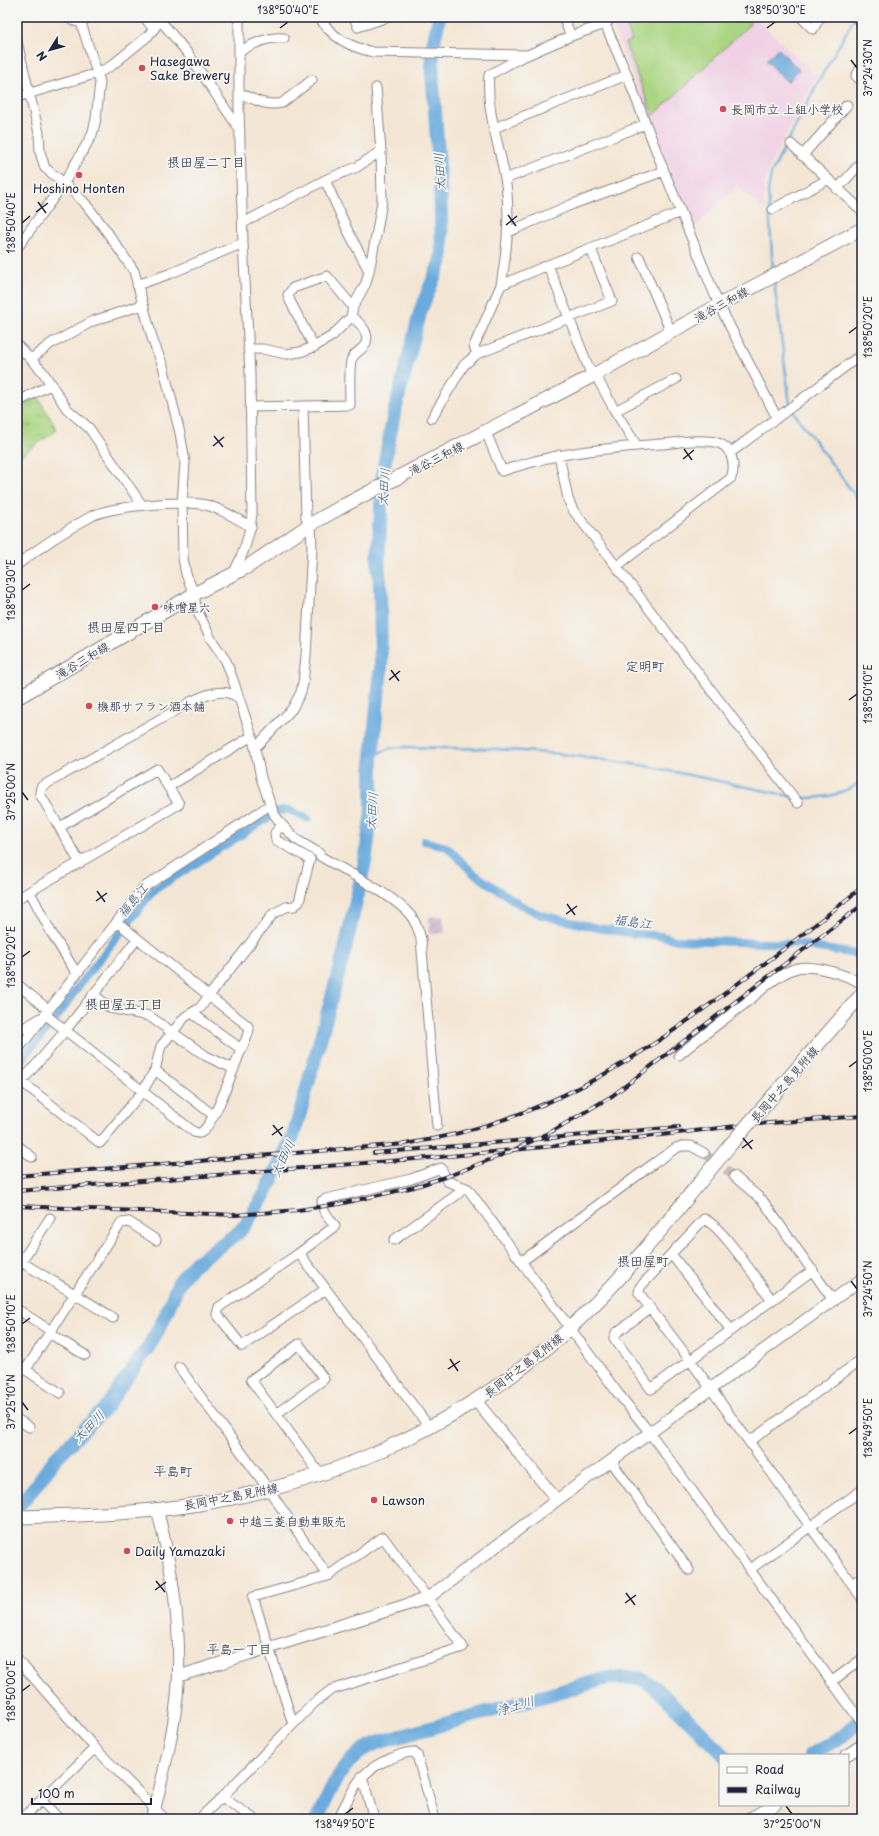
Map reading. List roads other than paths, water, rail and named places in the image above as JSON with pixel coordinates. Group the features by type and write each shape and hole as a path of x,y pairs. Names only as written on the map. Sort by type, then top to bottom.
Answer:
{"main road":[{"name":"滝谷三和線","path":"17,698 194,594 232,575 311,524 357,498 486,432 719,305 861,232"},
{"name":"長岡中之島見附線","path":"17,1517 157,1509 199,1504 269,1490 379,1453 430,1428 476,1401 525,1366 570,1328 638,1257 731,1144 862,994"}],"street":[{"path":"144,17 154,29"},
{"path":"17,97 98,73 119,61 154,29 162,19 170,17"},
{"path":"232,575 240,560 251,527 252,514 250,407 243,243 239,93 239,17"},
{"path":"319,17 338,38 346,44 364,50 394,53 530,55"},
{"path":"354,17 358,27 388,17"},
{"path":"563,17 571,36"},
{"path":"477,354 474,346 501,285 508,232 505,179 488,99 489,75 492,72 612,17"},
{"path":"801,17 813,29 820,17"},
{"path":"855,17 862,22"},
{"path":"162,19 189,55 241,132"},
{"path":"17,248 64,183 92,135 96,119 100,88 98,73 80,20"},
{"path":"604,20 719,305 777,418"},
{"path":"239,52 275,37 284,38"},
{"path":"17,42 28,94 39,132 42,161 45,168 84,202 128,260 134,271 142,305 163,366 180,433 185,462 182,504 183,558 186,574 194,594 196,608 211,639 226,662 252,736 259,769 271,807 280,823 297,840 319,853 320,856 395,901 412,917 421,939 437,1126"},
{"path":"862,66 856,76 862,81"},
{"path":"494,128 627,75"},
{"path":"239,93 254,100 271,105 278,104 282,103 312,80"},
{"path":"248,349 263,349 286,354 300,352 314,347 332,336 352,317 353,307 366,283 382,201 381,151 376,88"},
{"path":"802,156 847,105"},
{"path":"505,179 646,124"},
{"path":"790,144 862,211"},
{"path":"243,222 325,180 356,167 381,151"},
{"path":"837,189 862,162"},
{"path":"508,232 573,204 664,171"},
{"path":"325,180 348,231 369,271"},
{"path":"773,208 828,180"},
{"path":"501,285 681,212"},
{"path":"137,285 170,274 243,243"},
{"path":"432,418 464,365 477,354 612,301 591,248"},
{"path":"639,257 671,332"},
{"path":"548,265 593,375 637,446"},
{"path":"314,347 290,301 288,295 293,288 327,276 353,307"},
{"path":"31,359 53,342 56,342 93,321 142,305"},
{"path":"250,407 350,405 351,362 353,355 364,346 367,340 365,332 358,321 352,317"},
{"path":"17,345 52,384 68,409 89,428 142,505"},
{"path":"730,453 862,354"},
{"path":"615,411 676,379"},
{"path":"17,402 52,384"},
{"path":"255,748 285,717 301,692 306,656 310,583 311,524 306,518 303,406"},
{"path":"486,432 502,471 559,455 683,442 710,442 723,445 730,453 734,469 731,478 617,566"},
{"path":"559,455 568,499 573,510 798,803"},
{"path":"17,565 40,547 92,516 142,505 201,504 212,507 251,527"},
{"path":"80,863 40,794 40,787 192,700 208,694 221,692 232,693 239,698"},
{"path":"168,787 252,736"},
{"path":"17,899 179,804 157,769 60,827"},
{"path":"17,1051 77,974 119,924 143,888 271,807"},
{"path":"137,939 20,1085 100,1143 142,1092 156,1070 161,1046 185,1017 200,1008 273,914 286,907 294,906 299,902 310,859 276,840 275,833 280,823"},
{"path":"30,892 51,932 77,974"},
{"path":"17,984 64,1030 194,1132 201,1133 208,1125 213,1115 248,1036 249,1029 247,1025 119,924"},
{"path":"679,1055 767,986 795,968 805,967 821,969 850,977 862,984"},
{"path":"93,994 110,1008 149,1016 206,1056 234,1069"},
{"path":"192,1013 241,1049"},
{"path":"17,1032 47,1014"},
{"path":"156,1070 213,1115"},
{"path":"17,1145 32,1157"},
{"path":"521,1262 652,1164 676,1148 691,1146 704,1153"},
{"path":"326,1288 242,1346 217,1314 219,1307 299,1253 335,1226 324,1212 322,1201 326,1199 411,1178 441,1168 448,1181 464,1187 472,1192 521,1262 650,1433 862,1723"},
{"path":"734,1176 763,1201 833,1300"},
{"path":"394,1240 458,1194 464,1187"},
{"path":"50,1218 18,1263 74,1294 81,1296 113,1318"},
{"path":"772,1300 711,1222 704,1219 640,1287 639,1293 690,1360 710,1390 862,1598"},
{"path":"26,1369 121,1223 130,1222 156,1240"},
{"path":"299,1253 430,1428"},
{"path":"671,1254 731,1330"},
{"path":"650,1308 616,1333 614,1338 651,1389 813,1270"},
{"path":"178,1676 428,1598 557,1500 862,1279"},
{"path":"17,1309 85,1355"},
{"path":"276,1414 324,1379 299,1344 251,1380 320,1474"},
{"path":"749,1442 862,1359"},
{"path":"17,1364 60,1392"},
{"path":"179,1368 269,1490 328,1576"},
{"path":"476,1401 557,1500"},
{"path":"17,1419 29,1427"},
{"path":"611,1461 689,1570"},
{"path":"749,1570 862,1490"},
{"path":"150,1819 155,1808 172,1738 178,1676 178,1635 172,1573 157,1509"},
{"path":"199,1819 292,1724 314,1703 331,1690 463,1647 383,1537 328,1576 253,1597 292,1724"},
{"path":"852,1584 862,1577"},
{"path":"17,1658 96,1748 165,1819"},
{"path":"831,1682 862,1658"},
{"path":"848,1754 862,1745"},
{"path":"22,1819 96,1748"},
{"path":"338,1819 356,1784 369,1769 408,1752 413,1752 417,1755 435,1819"},
{"path":"362,1776 374,1819"},
{"path":"222,1797 254,1819"},
{"path":"42,1801 59,1819"},
{"path":"748,1819 773,1806"}],"water":[{"path":"778,48 799,70 787,82 766,60"}],"waterway":[{"name":"太田川","path":"17,1507 33,1489 55,1459 107,1406 149,1346 163,1321 179,1282 194,1264 239,1232 245,1225 265,1194 293,1136 300,1113 345,949 365,862 372,811 372,756 381,668 380,583 378,563 383,471 394,414 421,309 440,263 442,254 440,182 432,70 434,41 439,17"},
{"path":"773,271 768,192 771,174 818,82 854,19"},
{"path":"774,282 790,405"},
{"path":"792,410 862,505"},
{"path":"372,756 388,749 400,747 497,749 560,754 646,766 790,796"},
{"path":"796,797 814,798 831,795 847,790 862,781"},
{"name":"福島江","path":"17,1065 58,1016 80,984 154,890 279,811 289,810 308,819"},
{"name":"福島江","path":"424,841 447,847 473,873 519,904 541,915 598,928 635,934 662,936 676,940 800,944 862,955"},
{"name":"浄土川","path":"317,1819 346,1765 365,1749 377,1743 608,1678 639,1678 655,1687 723,1754"},
{"name":"浄土川","path":"812,1754 844,1735 862,1719"}],"tunnel":[{"path":"704,1153 734,1176"}],"railway":[{"path":"17,1176 405,1144 455,1134 501,1121 545,1104 586,1084 627,1061 666,1036 775,956 862,887"},
{"path":"17,1206 236,1215 298,1210 339,1204 414,1187 451,1175 507,1153 551,1132 612,1096 862,905"},
{"path":"17,1191 440,1157 636,1138 745,1125 862,1116"},
{"path":"374,1153 679,1127"}],"place":[{"name":"Hasegawa Sake Brewery","path":"142,68"},
{"name":"長岡市立 上組小学校","path":"723,109"},
{"name":"Hoshino Honten","path":"79,175"},
{"name":"味噌星六","path":"155,607"},
{"name":"機那サフラン酒本舗","path":"89,706"},
{"name":"Lawson","path":"374,1500"},
{"name":"中越三菱自動車販売","path":"230,1521"},
{"name":"Daily Yamazaki","path":"127,1551"}],"district":[{"name":"摂田屋二丁目","path":"206,161"},
{"name":"摂田屋四丁目","path":"126,626"},
{"name":"定明町","path":"645,665"},
{"name":"摂田屋五丁目","path":"124,1003"},
{"name":"摂田屋町","path":"643,1260"},
{"name":"平島町","path":"173,1470"},
{"name":"平島一丁目","path":"239,1648"}]}
